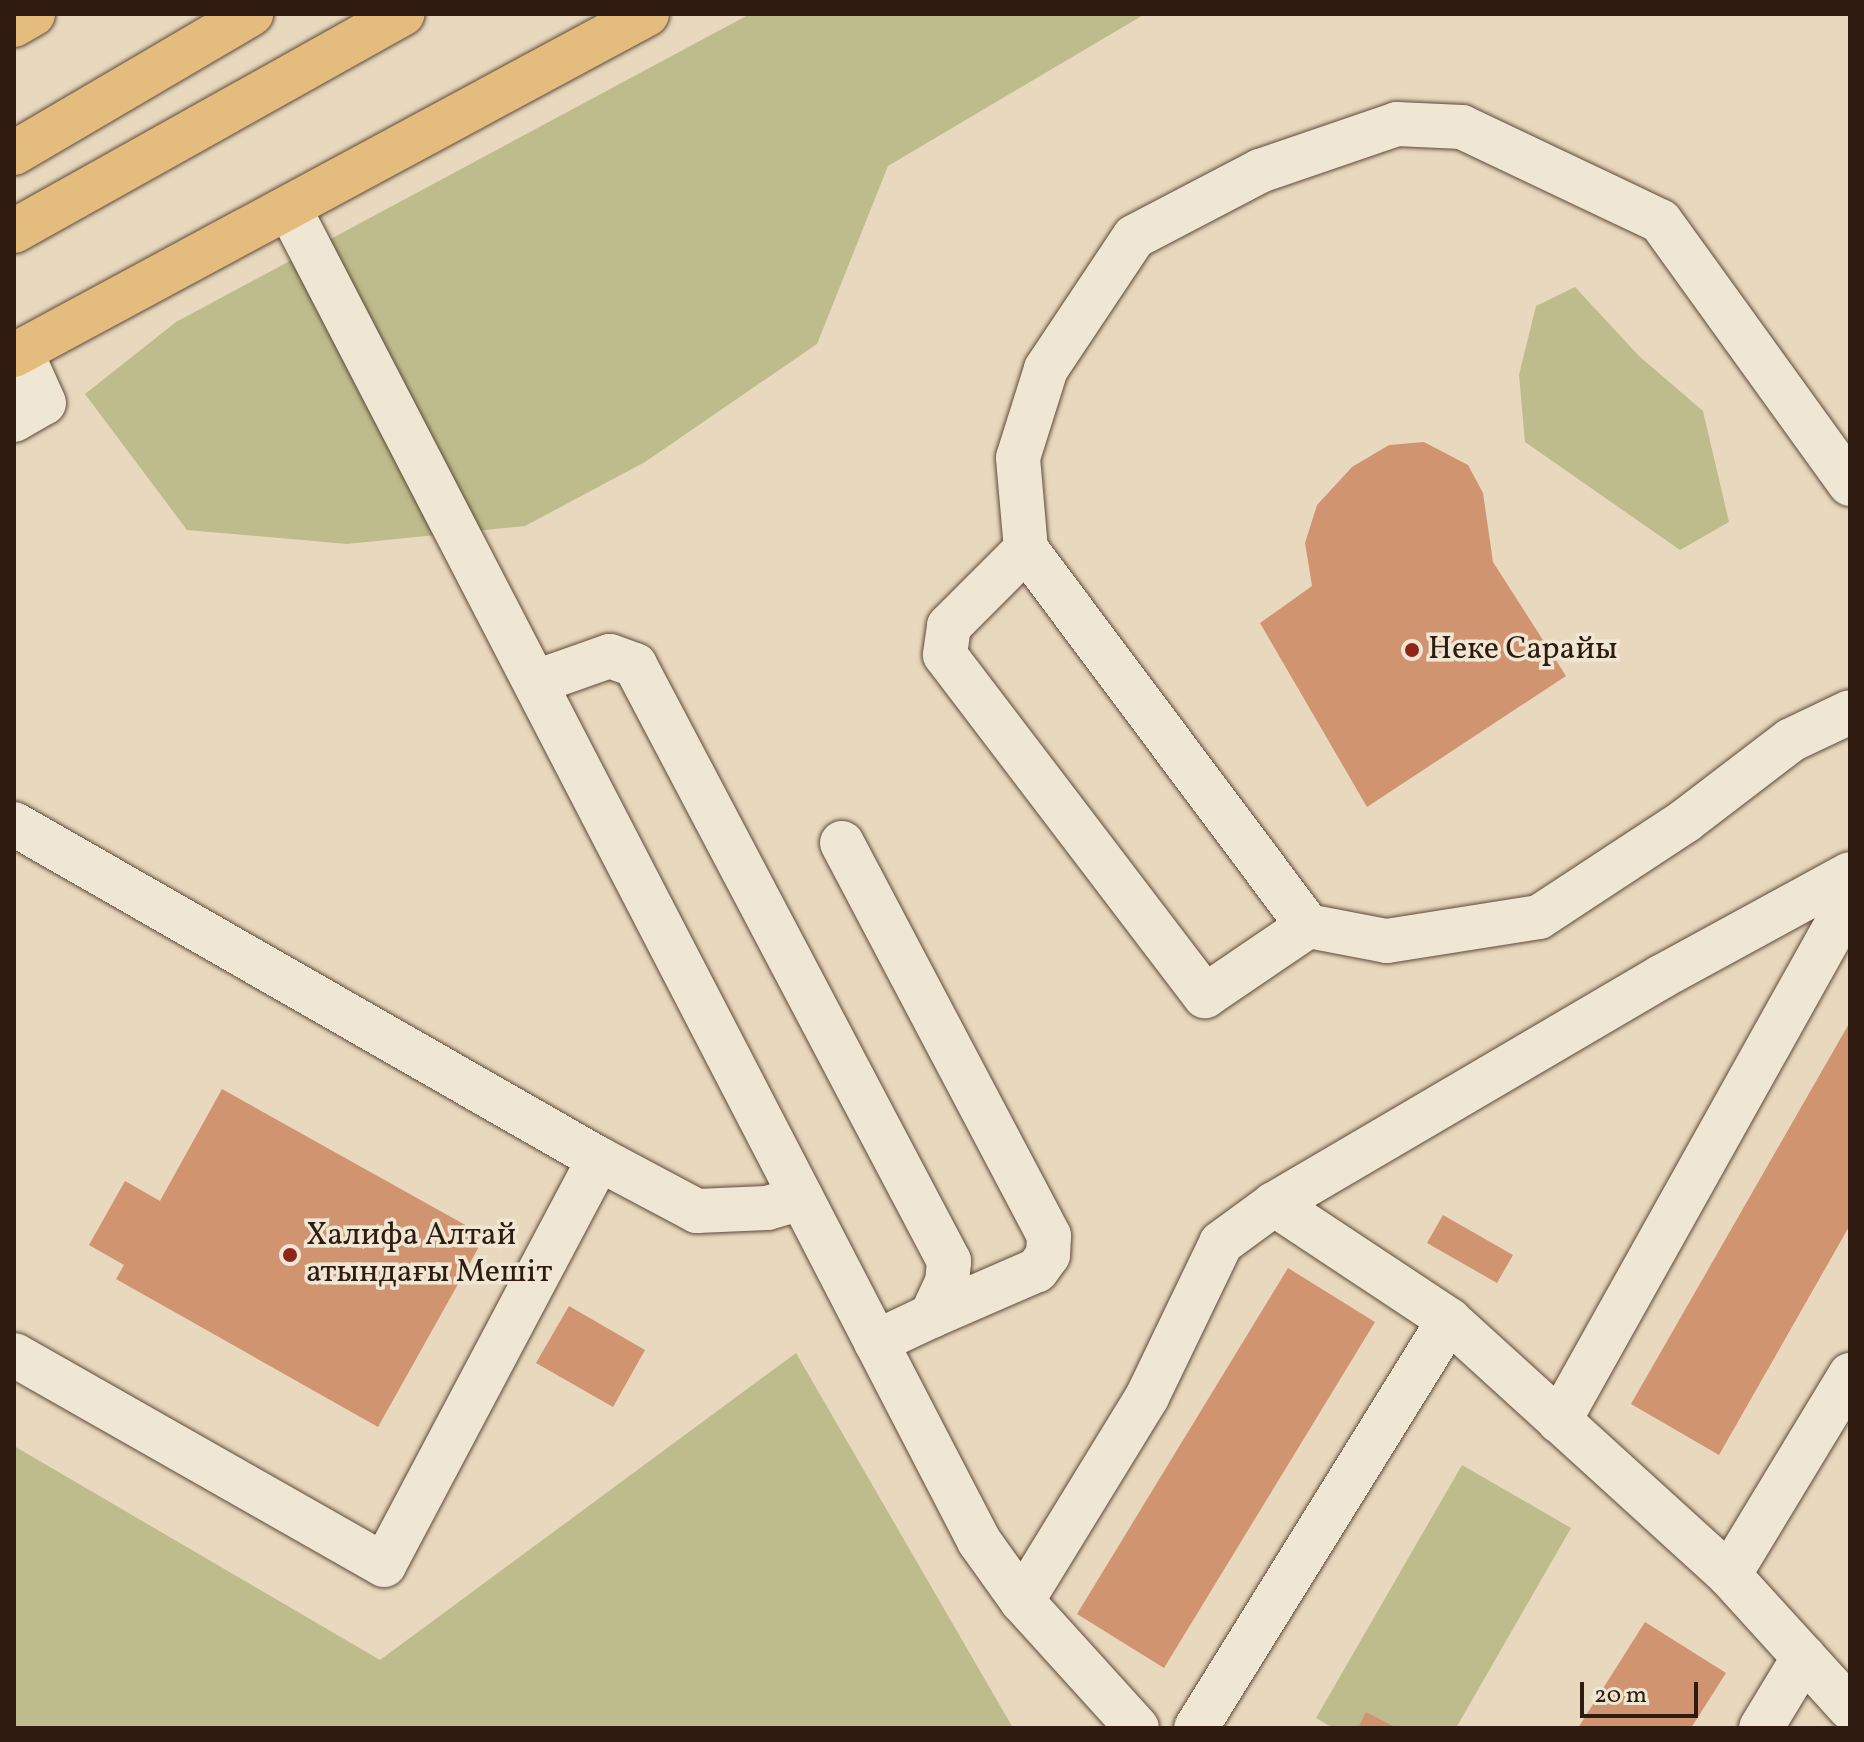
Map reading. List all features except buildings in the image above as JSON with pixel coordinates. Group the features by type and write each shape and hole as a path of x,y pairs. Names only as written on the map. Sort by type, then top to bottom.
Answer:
{"main road":[{"path":"14,25 33,14"},
{"path":"14,153 251,14"},
{"path":"14,231 402,14"},
{"path":"18,354 647,14"}],"street":[{"path":"1850,484 1660,221 1462,127 1397,124 1260,171 1134,237 1046,369 1018,458 1026,549 1308,926 1387,941 1539,917 1685,821 1791,740 1850,712"},
{"path":"289,208 979,1541 1022,1601 1137,1728"},
{"path":"14,420 44,403 18,354"},
{"path":"1026,549 949,626 945,655 1205,996 1308,926"},
{"path":"536,682 610,656 635,665 949,1261 947,1282 931,1316"},
{"path":"14,824 599,1159 697,1211 767,1208 802,1198"},
{"path":"842,843 1049,1236 1048,1255 1037,1270 876,1342"},
{"path":"1022,1601 1147,1397 1221,1243 1274,1204 1661,977 1850,874"},
{"path":"1559,1421 1850,900"},
{"path":"14,1355 384,1565 599,1159"},
{"path":"1274,1204 1449,1320 1729,1575 1850,1708"},
{"path":"1196,1728 1449,1320"},
{"path":"1729,1575 1850,1375"},
{"path":"1761,1728 1804,1657"}],"shaded area":[{"path":"750,14 1145,14 888,166 817,344 645,462 525,526 347,544 187,530 85,394 176,322"},
{"path":"1575,287 1639,356 1703,411 1729,522 1680,550 1525,442 1519,375 1536,306"},
{"path":"796,1353 1013,1728 14,1728 14,1446 380,1660"},
{"path":"1462,1465 1571,1528 1456,1728 1333,1728 1316,1718"}],"place":[{"name":"Неке Сарайы","path":"1412,650"},
{"name":"Халифа Алтай атындағы Мешіт","path":"290,1255"}]}
